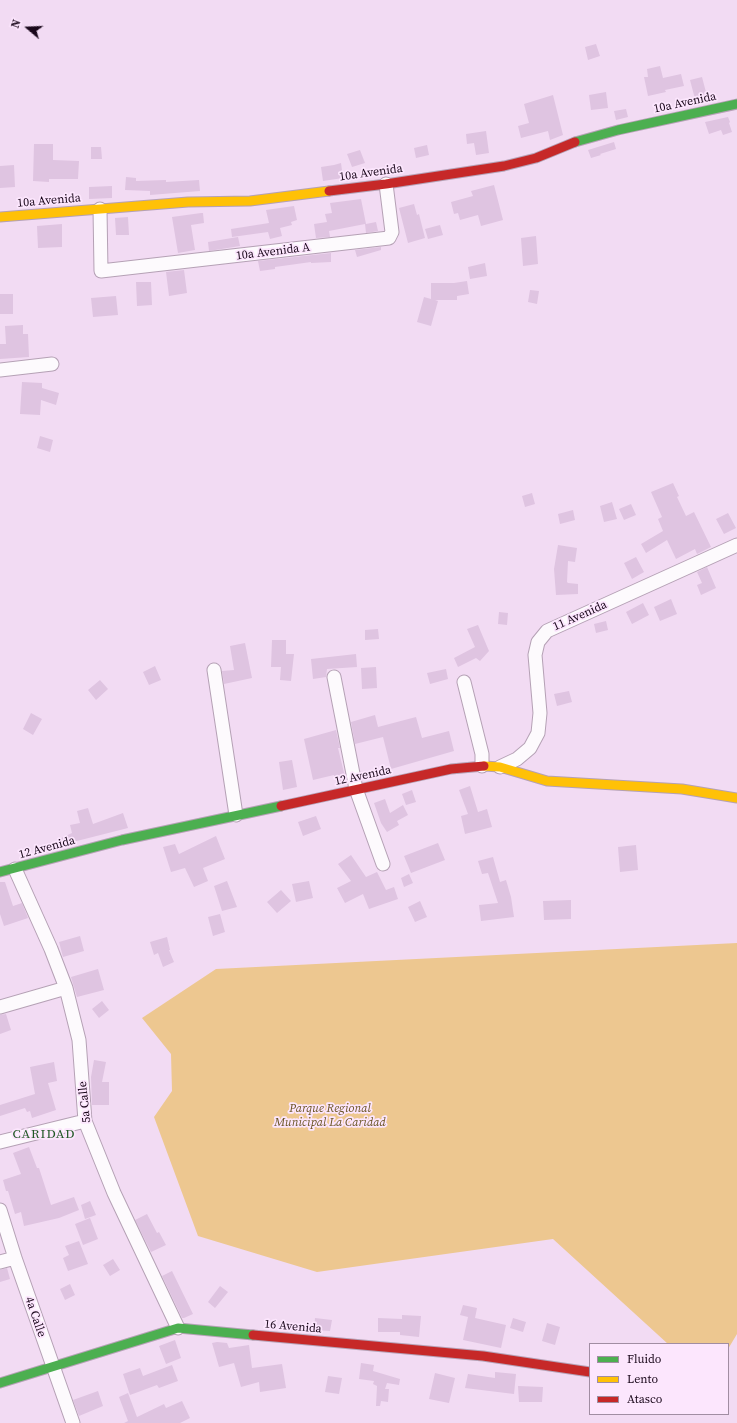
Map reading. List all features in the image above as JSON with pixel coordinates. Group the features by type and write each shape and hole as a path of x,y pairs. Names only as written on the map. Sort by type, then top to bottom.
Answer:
{"street":[{"name":"10a Avenida","path":"0,217 188,202 250,201 386,184 504,166 536,158 570,144 618,130 737,104"},
{"name":"10a Avenida A","path":"100,209 101,271 389,238 392,232 386,184"},
{"path":"0,370 52,364"},
{"name":"11 Avenida","path":"500,767 517,759 530,748 538,733 540,713 535,655 538,642 547,631 737,545"},
{"path":"214,670 236,815"},
{"path":"334,677 356,789 383,864"},
{"path":"464,682 482,754 482,766"},
{"name":"12 Avenida","path":"0,872 122,840 451,769 482,766 500,767 547,781 682,790 737,798"},
{"name":"5a Calle","path":"15,868 51,949 66,988 79,1040 85,1121 114,1193 178,1328"},
{"path":"0,1007 66,988"},
{"path":"0,1142 85,1121"},
{"name":"4a Calle","path":"0,1210 72,1423"},
{"path":"0,1262 15,1258"},
{"name":"16 Avenida","path":"0,1383 178,1328 483,1356 589,1372"}],"green space":[{"name":"Parque Regional Municipal La Caridad","path":"737,943 737,1334 729,1347 729,1343 667,1343 553,1239 317,1272 198,1236 154,1117 172,1091 171,1054 142,1018 216,969"}],"building":[{"path":"596,44 600,56 588,60 585,47"},
{"path":"660,66 663,78 681,74 684,86 665,90 666,92 648,96 644,77 648,77 647,69"},
{"path":"702,77 707,96 695,99 690,80"},
{"path":"606,92 608,108 591,110 589,95"},
{"path":"553,95 563,135 550,140 548,131 521,138 518,126 529,123 524,104"},
{"path":"626,109 628,117 616,120 614,111"},
{"path":"728,117 732,132 723,135 721,130 709,134 705,122"},
{"path":"486,131 489,153 476,155 474,143 467,144 466,134"},
{"path":"614,142 616,149 591,158 588,150"},
{"path":"34,144 53,144 53,160 79,161 78,179 49,179 49,182 33,181"},
{"path":"427,145 429,155 416,158 414,148"},
{"path":"91,147 101,147 102,159 91,159"},
{"path":"360,150 365,163 352,167 347,154"},
{"path":"341,163 343,178 323,181 321,167"},
{"path":"14,165 15,187 0,188 0,166"},
{"path":"126,177 136,178 136,181 166,180 166,182 199,180 200,191 150,195 150,191 125,190"},
{"path":"494,185 503,220 481,226 478,215 460,220 458,213 454,214 451,202 473,196 471,191"},
{"path":"112,186 112,198 89,199 89,187"},
{"path":"361,199 366,224 376,222 378,231 366,233 365,224 329,231 330,237 316,238 314,224 327,222 325,214 332,213 330,203"},
{"path":"414,204 417,215 419,214 425,238 408,243 399,208"},
{"path":"294,206 297,220 291,222 292,225 280,228 282,236 270,239 268,232 232,237 231,229 269,223 266,210"},
{"path":"203,213 204,223 191,225 195,250 178,253 172,217"},
{"path":"128,217 129,235 116,235 115,218"},
{"path":"62,224 62,247 38,248 37,226"},
{"path":"440,225 443,235 428,239 425,229"},
{"path":"536,236 538,264 523,266 521,238"},
{"path":"238,237 240,246 209,251 208,242"},
{"path":"381,247 381,250 357,257 355,250"},
{"path":"331,253 331,262 311,262 275,267 275,269 260,271 258,261"},
{"path":"485,263 487,276 470,279 468,267"},
{"path":"184,270 187,293 169,296 166,272"},
{"path":"467,281 469,294 457,296 457,300 435,300 438,301 431,326 417,322 424,297 431,299 431,283 454,283"},
{"path":"136,282 151,282 152,305 137,306"},
{"path":"530,290 539,291 537,304 528,302"},
{"path":"0,294 13,294 13,314 0,314"},
{"path":"116,296 118,315 93,317 91,298"},
{"path":"23,325 23,334 28,334 29,357 0,359 0,344 6,344 5,326"},
{"path":"22,382 42,383 42,388 59,393 56,405 41,400 40,415 20,414"},
{"path":"40,436 53,440 50,452 37,448"},
{"path":"673,483 679,496 677,497 686,516 694,512 711,547 697,554 695,549 676,559 667,540 646,553 641,544 663,531 658,519 662,517 651,492"},
{"path":"532,493 535,504 525,507 522,496"},
{"path":"612,502 617,519 604,522 600,506"},
{"path":"631,504 636,515 624,520 619,509"},
{"path":"573,510 575,520 560,524 558,514"},
{"path":"728,513 736,528 724,534 716,519"},
{"path":"558,545 577,548 575,562 568,561 567,582 578,584 578,594 556,595 554,569"},
{"path":"636,557 644,572 632,579 624,563"},
{"path":"707,567 716,588 701,595 697,585 702,583 697,572"},
{"path":"671,599 677,614 660,621 654,607"},
{"path":"643,603 649,615 632,624 626,612"},
{"path":"499,612 508,613 507,625 498,624"},
{"path":"606,621 608,630 596,633 594,624"},
{"path":"478,625 489,651 480,661 476,658 458,667 454,658 475,647 467,629"},
{"path":"378,629 379,639 365,640 365,630"},
{"path":"272,640 286,640 286,654 294,654 291,681 280,680 281,667 271,667"},
{"path":"245,643 252,678 224,684 222,671 234,670 230,646"},
{"path":"356,654 357,667 327,669 326,677 313,679 311,659"},
{"path":"155,666 161,680 149,685 143,672"},
{"path":"376,667 377,688 362,689 361,668"},
{"path":"446,669 448,679 430,684 427,673"},
{"path":"100,680 108,689 96,700 88,690"},
{"path":"569,691 572,702 557,706 554,694"},
{"path":"31,713 42,719 33,735 23,729"},
{"path":"375,715 378,727 416,717 422,738 449,731 454,751 391,769 383,737 355,744 351,722"},
{"path":"336,730 340,748 338,748 346,781 336,783 334,775 313,780 304,739"},
{"path":"292,760 297,787 283,790 279,762"},
{"path":"470,786 478,812 487,809 492,827 465,834 461,816 468,814 459,790"},
{"path":"412,790 416,802 406,805 402,794"},
{"path":"385,799 390,813 403,805 408,815 397,821 399,825 387,832 381,823 374,803"},
{"path":"88,808 93,824 123,813 128,828 61,845 59,839 72,833 70,825 80,823 77,811"},
{"path":"316,816 321,829 303,836 298,822"},
{"path":"216,836 225,859 203,868 208,881 194,887 185,868 171,872 163,847 175,844 179,854"},
{"path":"438,843 445,860 411,873 404,856"},
{"path":"636,845 638,870 620,872 618,847"},
{"path":"351,855 366,877 377,872 386,890 394,887 398,899 369,909 363,894 345,903 337,888 351,881 338,864"},
{"path":"493,857 500,882 506,880 511,897 514,917 481,921 479,905 498,903 488,873 482,874 478,861"},
{"path":"409,874 413,883 404,887 401,878"},
{"path":"227,881 237,907 222,911 214,886"},
{"path":"309,881 313,898 296,902 292,884"},
{"path":"0,882 5,882 13,906 22,903 28,918 4,926 0,914"},
{"path":"281,890 291,901 277,913 267,902"},
{"path":"571,900 571,919 544,920 543,901"},
{"path":"420,901 427,917 415,922 408,907"},
{"path":"220,914 225,932 213,936 208,917"},
{"path":"80,936 84,951 63,957 59,942"},
{"path":"167,937 169,950 174,962 163,967 158,953 154,955 150,942"},
{"path":"98,969 104,990 77,997 71,977"},
{"path":"102,1001 109,1010 99,1018 92,1009"},
{"path":"6,1014 11,1030 0,1034 0,1015"},
{"path":"94,1060 106,1062 102,1082 109,1082 109,1105 92,1105 91,1077"},
{"path":"54,1062 57,1081 48,1083 56,1110 32,1118 30,1111 27,1112 25,1108 0,1116 0,1105 35,1094 30,1067"},
{"path":"29,1147 37,1168 39,1168 51,1205 74,1197 79,1210 59,1218 24,1226 21,1212 15,1214 3,1180 21,1174 13,1153"},
{"path":"90,1201 96,1215 85,1219 81,1205"},
{"path":"147,1214 157,1233 159,1232 166,1245 151,1252 135,1220"},
{"path":"90,1218 98,1239 83,1245 75,1224"},
{"path":"79,1241 88,1264 68,1271 63,1258 69,1255 65,1246"},
{"path":"113,1259 120,1270 110,1276 103,1265"},
{"path":"7,1268 10,1279 0,1282 0,1270"},
{"path":"172,1271 193,1314 184,1318 182,1318 162,1276"},
{"path":"70,1284 75,1295 65,1300 60,1289"},
{"path":"220,1286 228,1292 215,1308 208,1302"},
{"path":"463,1305 477,1308 475,1318 506,1325 501,1348 463,1340 468,1317 460,1315"},
{"path":"402,1315 421,1316 419,1337 400,1335 400,1332 378,1332 378,1318 402,1319"},
{"path":"315,1318 332,1320 330,1331 314,1330"},
{"path":"513,1318 526,1322 523,1332 510,1328"},
{"path":"547,1323 560,1327 555,1345 542,1341"},
{"path":"175,1340 181,1358 166,1364 159,1346"},
{"path":"212,1343 227,1343 229,1348 249,1345 252,1368 282,1364 286,1388 260,1392 259,1382 241,1387 234,1363 219,1367"},
{"path":"361,1363 374,1365 373,1371 400,1379 399,1385 387,1383 385,1389 389,1389 388,1402 381,1401 380,1406 376,1406 377,1386 373,1384 374,1381 359,1379"},
{"path":"172,1365 178,1381 159,1388 157,1385 130,1395 123,1374 140,1368 143,1376"},
{"path":"495,1372 516,1374 514,1394 465,1388 468,1374 495,1378"},
{"path":"435,1373 455,1378 449,1403 429,1399"},
{"path":"328,1376 342,1378 339,1394 325,1392"},
{"path":"518,1386 543,1387 542,1402 519,1402"},
{"path":"98,1391 103,1406 79,1416 73,1400"},
{"path":"128,1393 137,1417 164,1404 166,1408 182,1401 190,1418 180,1423 124,1423 128,1421 119,1397"}],"traffic: fast":[{"path":"575,142 618,130 737,104"},
{"path":"0,872 122,840 281,806"},
{"path":"0,1383 178,1328 253,1335"}],"traffic: slow":[{"path":"0,217 188,202 250,201 329,191"},
{"path":"484,766 500,767 547,781 682,789 737,798"}],"traffic: jam":[{"path":"329,191 504,166 536,158 575,142"},
{"path":"281,806 451,769 484,766"},
{"path":"253,1335 483,1356 589,1372"}],"district":[{"name":"CARIDAD","path":"44,1135"}]}
